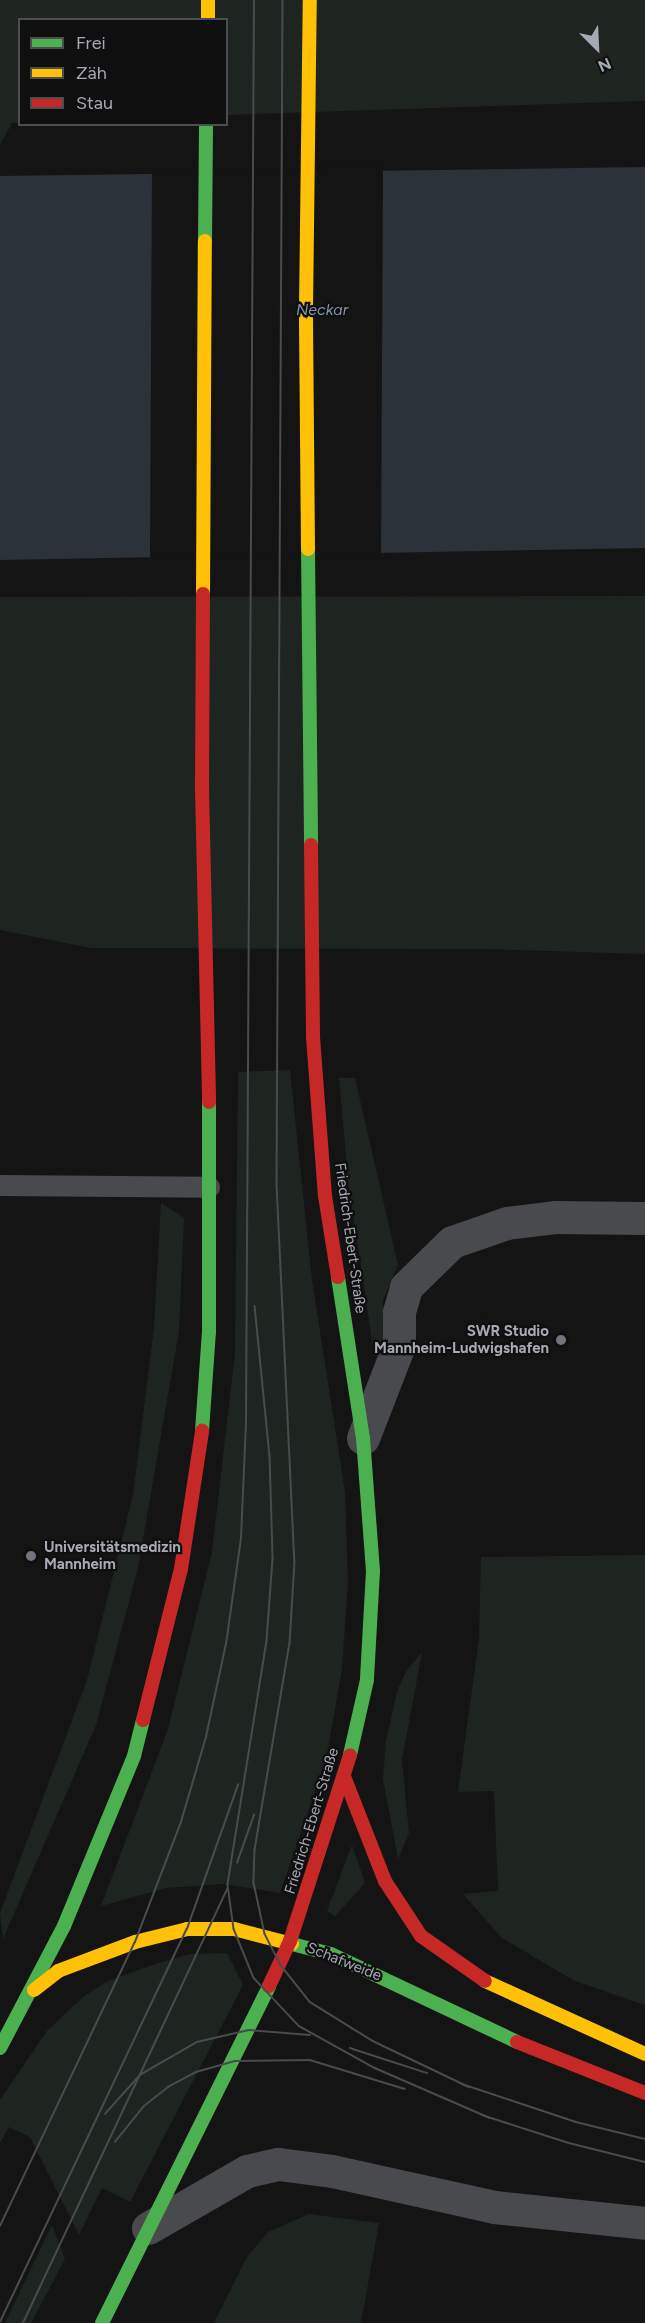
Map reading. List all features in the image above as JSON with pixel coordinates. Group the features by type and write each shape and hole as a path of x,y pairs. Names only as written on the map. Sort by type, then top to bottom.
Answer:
{"main road":[{"path":"208,0 208,18"},
{"name":"Friedrich-Ebert-Straße","path":"102,2323 148,2228 235,2061 290,1941 345,1779 367,1680 373,1570 363,1438 325,1196 313,1037 306,309 310,0"},
{"path":"0,2048 34,1990 88,1872 135,1756 182,1569 206,1397 209,1044 202,788 206,126"},
{"path":"345,1779 385,1881 421,1935 477,1977 645,2054"},
{"name":"Schafweide","path":"34,1990 58,1971 87,1957 187,1929 234,1929 290,1941 393,1981 546,2056 645,2093"}],"street":[{"path":"363,1438 399,1345 399,1312 406,1287 425,1264 452,1242 507,1223 555,1217 645,1218"},
{"path":"148,2228 247,2171 278,2164 332,2171 494,2207 645,2223"}],"lane":[{"path":"0,1185 208,1187"}],"shaded area":[{"path":"0,0 645,0 645,101 228,115 228,18 18,18 18,123 12,123 0,145"},
{"path":"645,596 645,954 484,949 91,948 0,930 0,597"},
{"path":"290,1070 312,1280 345,1492 348,1581 342,1669 326,1760 280,1893 224,1884 166,1888 101,1906 168,1729 212,1552 235,1353 238,1072"},
{"path":"339,1078 355,1078 398,1265 383,1300 385,1349 379,1357 374,1354 348,1179"},
{"path":"161,1203 184,1218 179,1331 138,1568 96,1725 3,1939 0,1913 87,1680 133,1495 154,1328"},
{"path":"645,1555 645,2005 575,1981 502,1938 463,1894 498,1891 494,1791 458,1792 479,1639 481,1557"},
{"path":"422,1652 402,1760 409,1833 398,1859 383,1779 386,1741 397,1691 407,1670"},
{"path":"352,1845 365,1883 335,1916 327,1911"},
{"path":"227,1953 243,1985 130,2202 102,2188 79,2235 30,2137 9,2127 0,2143 0,2100 47,2031 83,1997 108,1981 158,1963 191,1954"},
{"path":"309,2214 379,2223 361,2323 214,2323 247,2257 268,2232"},
{"path":"52,2225 65,2259 31,2323 5,2323"}],"water":[{"name":"Neckar","path":"645,167 645,548 0,560 0,176"}],"pier":[{"path":"383,167 381,556 150,560 152,171"}],"tram line":[{"path":"0,2226 135,1942 181,1822 206,1737 226,1644 241,1538 246,1424 254,0"},
{"path":"283,0 277,1184 295,1562 290,1643 255,1850 254,1883 265,1934 280,1964 310,2002 373,2041 469,2087"},
{"path":"255,1306 270,1455 273,1559 267,1641 228,1885 234,1929 254,1978 299,2026 375,2068 490,2118"},
{"path":"0,2322 187,1929 238,1785"},
{"path":"237,1863 254,1815"},
{"path":"23,2323 227,1889"},
{"path":"105,2114 140,2075 197,2042 249,2030 310,2035"},
{"path":"350,2048 427,2073"},
{"path":"115,2142 144,2106 168,2087 196,2072 235,2061 310,2060 405,2089"},
{"path":"462,2084 576,2122 645,2139"},
{"path":"482,2115 569,2143 645,2162"}],"traffic: fast":[{"path":"205,241 206,126"},
{"path":"308,549 311,845"},
{"path":"202,1431 209,1332 209,1102"},
{"path":"338,1277 363,1438 373,1571 367,1680 350,1755"},
{"path":"0,2048 64,1926 134,1756 143,1720"},
{"path":"292,1944 331,1954 517,2042"},
{"path":"102,2323 269,1986"}],"traffic: slow":[{"path":"208,0 208,18"},
{"path":"308,549 306,309 310,0"},
{"path":"203,594 205,241"},
{"path":"34,1990 58,1971 135,1942 187,1929 234,1929 292,1944"},
{"path":"485,1981 645,2054"}],"traffic: jam":[{"path":"203,594 202,788 209,1102"},
{"path":"311,845 313,1037 325,1196 338,1277"},
{"path":"143,1720 181,1569 202,1431"},
{"path":"269,1986 290,1941 350,1755"},
{"path":"345,1779 385,1881 421,1936 485,1981"},
{"path":"517,2042 645,2093"}],"place":[{"name":"SWR Studio Mannheim-Ludwigshafen","path":"561,1340"},
{"name":"Universitätsmedizin Mannheim","path":"31,1556"}]}
